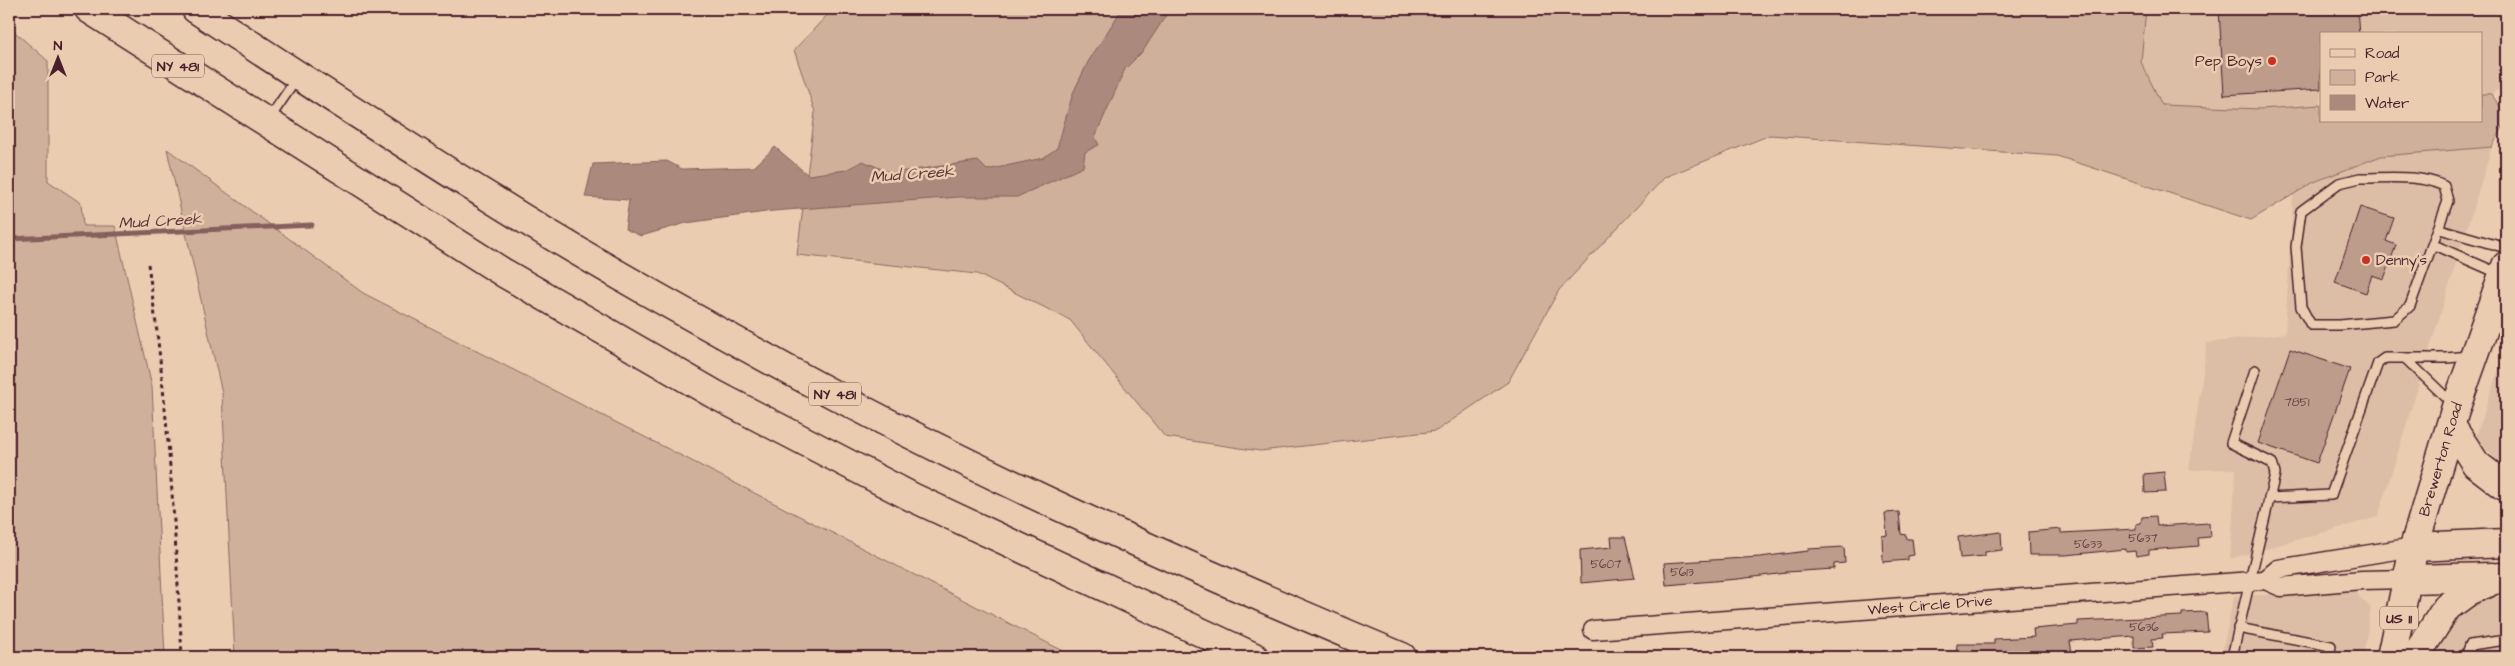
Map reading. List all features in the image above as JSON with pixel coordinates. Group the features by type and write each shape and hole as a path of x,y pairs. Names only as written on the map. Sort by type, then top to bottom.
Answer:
{"main road":[{"name":"NY 481","path":"89,9 504,273 714,394 912,497 1254,657"},
{"name":"NY 481","path":"196,9 494,200 638,286 793,372 947,452 1105,527 1263,598 1402,657"},
{"name":"Brewerton Road","path":"2391,657 2414,547 2454,417 2505,271"},
{"path":"2454,417 2476,464 2506,487"},
{"path":"2414,547 2506,543"},
{"path":"2408,579 2503,577"},
{"path":"2414,657 2447,607 2469,591 2503,577"}],"street":[{"name":"West Circle Drive","path":"2256,580 2278,569 2414,547"},
{"name":"West Circle Drive","path":"1593,630 2256,580 2281,587 2362,580 2408,579"}],"lane":[{"path":"267,122 299,75"},
{"path":"2360,178 2396,178 2437,183 2444,186 2448,201 2440,229 2410,306 2394,320 2340,325 2311,325 2301,307 2296,247 2301,211 2338,183 2360,178"},
{"path":"2440,229 2506,248"},
{"path":"2434,245 2505,271"},
{"path":"2269,498 2331,495 2378,364 2385,358 2475,356"},
{"path":"2406,359 2454,417"},
{"path":"2232,657 2238,628 2256,580 2269,498 2275,474 2272,463 2230,443 2255,370"},
{"path":"2238,628 2331,646 2329,657"},
{"path":"2466,657 2470,645 2506,640"}],"path":[{"path":"148,264 158,334 172,474 182,657"}],"shaded area":[{"path":"2146,9 2506,9 2506,85 2491,94 2482,94 2482,32 2320,32 2320,105 2260,109 2162,105 2141,62"},
{"path":"2492,147 2378,517 2230,559 2236,469 2189,470 2207,343 2285,333 2293,195 2314,182 2381,156"},
{"path":"2506,348 2506,469 2475,438"},
{"path":"2354,591 2371,608 2363,657 2221,657 2234,596"},
{"path":"2506,596 2506,657 2431,657 2448,622 2483,597"}],"green space":[{"path":"833,9 2146,9 2141,62 2162,105 2260,109 2320,105 2320,122 2482,122 2482,94 2491,94 2502,109 2505,119 2492,147 2381,156 2314,182 2251,220 2057,156 1770,135 1665,177 1559,290 1508,382 1436,431 1260,451 1165,437 1070,320 977,274 797,255 815,112 794,50"},
{"path":"9,27 48,61 48,181 81,203 83,226 115,226 152,386 165,657 9,657"},
{"path":"167,149 363,293 1075,657 235,657 222,393"}],"water":[{"path":"1122,9 1170,9 1143,51 1125,69 1095,137 1099,145 1085,152 1083,167 1017,197 959,197 773,211 686,223 641,236 625,229 629,200 585,197 593,164 667,161 682,169 754,167 775,147 808,175 846,170 863,161 891,173 978,161 987,170 1043,158 1057,148 1073,93 1088,62"}],"building":[{"name":"Pep Boys","path":"2219,9 2357,9 2359,32 2320,32 2320,89 2224,95"},
{"name":"Denny's","path":"2360,207 2394,218 2386,241 2396,245 2384,279 2372,275 2366,293 2335,282"},
{"path":"2290,349 2350,369 2317,463 2258,443"},
{"path":"2164,472 2166,492 2145,493 2144,474"},
{"path":"1899,512 1901,534 1906,535 1907,539 1912,539 1914,555 1908,556 1908,560 1883,562 1882,536 1887,535 1885,513"},
{"path":"2156,516 2157,526 2209,523 2210,537 2198,538 2199,546 2149,550 2149,554 2136,556 2135,551 2126,552 2126,549 2066,555 2029,555 2028,532 2061,529 2061,533 2136,529 2136,524 2141,523 2142,517"},
{"path":"2001,532 2002,550 1985,552 1985,556 1960,558 1958,537"},
{"path":"1611,537 1625,537 1635,578 1581,583 1580,550 1612,547"},
{"path":"1844,547 1845,563 1834,564 1834,569 1786,572 1738,579 1666,585 1664,563 1760,557 1808,551 1808,549"},
{"path":"2206,612 2208,632 2162,634 2163,638 2152,639 2153,647 2134,648 2134,636 2070,641 2072,653 2050,656 2050,653 2021,655 2021,657 1956,657 1957,644 1994,644 1994,639 2034,637 2033,629 2078,625 2078,621 2182,616 2182,613"}],"waterway":[{"name":"Mud Creek","path":"9,239 312,225"}],"place":[{"name":"Pep Boys","path":"2272,61"},
{"name":"Denny's","path":"2366,260"}]}
